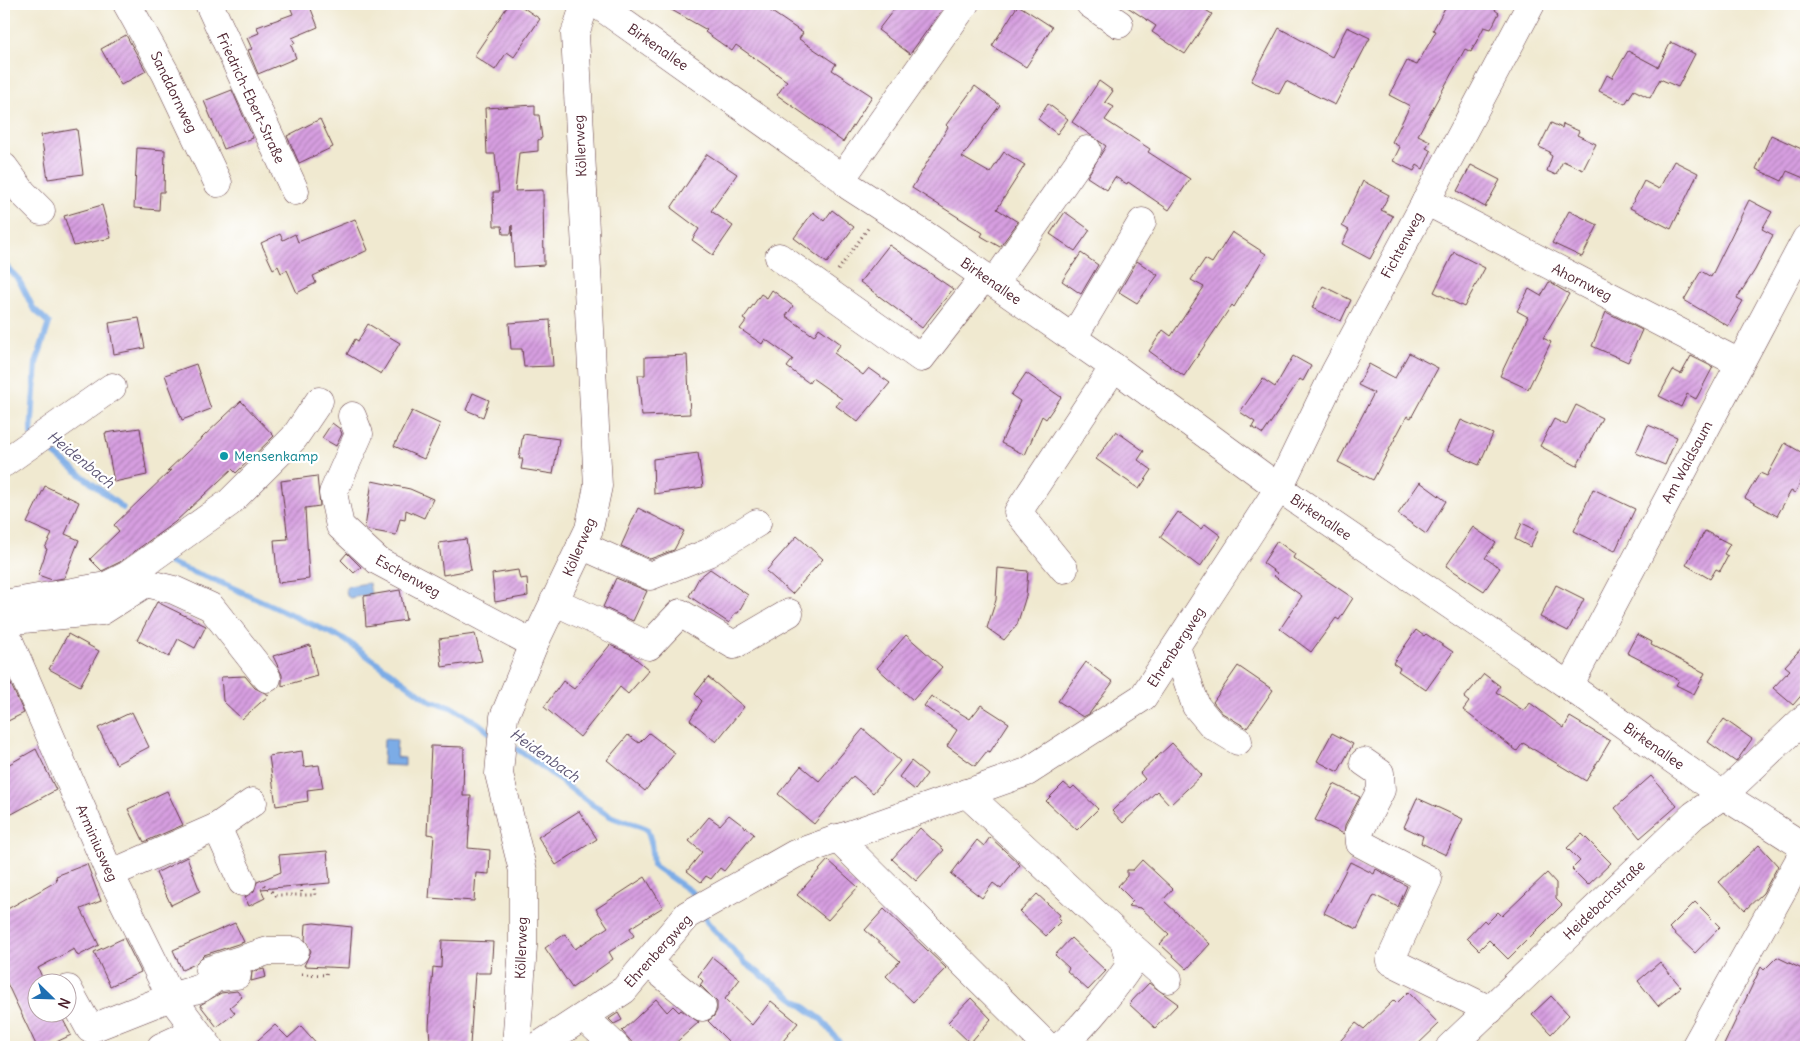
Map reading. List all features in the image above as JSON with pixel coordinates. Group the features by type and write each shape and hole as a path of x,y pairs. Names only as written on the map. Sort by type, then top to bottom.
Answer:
{"street":[{"name":"Sanddornweg","path":"127,4 166,74 218,182"},
{"name":"Friedrich-Ebert-Straße","path":"209,4 294,191"},
{"name":"Köllerweg","path":"516,1047 523,946 523,871 499,774 504,717 534,644 589,529 598,486 575,34 584,4"},
{"name":"Birkenallee","path":"597,4 842,178 849,186 928,237 1114,367 1279,488 1569,686 1723,795 1806,848 1695,1047"},
{"path":"842,178 965,4"},
{"path":"1090,4 1119,24"},
{"name":"Fichtenweg","path":"1279,488 1335,372 1531,4"},
{"path":"779,257 921,358 989,280 1087,150"},
{"path":"4,167 23,193 41,211"},
{"name":"Ahornweg","path":"1426,201 1739,363"},
{"path":"1073,338 1142,222"},
{"name":"Am Waldsaum","path":"1569,686 1806,239"},
{"path":"1064,569 1018,512 1114,367"},
{"path":"4,463 35,439 112,387"},
{"path":"4,604 106,586 128,575 229,504 294,438 319,402"},
{"name":"Eschenweg","path":"352,416 359,434 333,493 340,526 378,560 534,644"},
{"name":"Ehrenbergweg","path":"537,1047 624,990 687,915 795,854 1027,772 1143,697 1279,488"},
{"path":"581,545 650,576 708,553 757,523"},
{"path":"4,621 102,611 146,583 174,590 211,607 267,678"},
{"path":"554,601 649,646 680,614 734,645 789,613"},
{"name":"Arminiusweg","path":"4,628 110,874 168,991 202,1039"},
{"path":"1176,647 1196,706 1212,725 1238,742"},
{"name":"Heidebachstraße","path":"1450,1047 1694,815 1723,795 1806,716"},
{"path":"1364,762 1380,773 1381,790 1359,832 1360,843 1428,879 1390,961 1490,1010"},
{"path":"972,791 1130,936 1168,980"},
{"path":"110,874 217,827 253,802"},
{"path":"217,827 252,883"},
{"path":"837,838 1048,1047"},
{"path":"1057,1047 1087,1019 1118,984 1130,965 1130,936"},
{"path":"78,1007 90,1029 168,991 268,951 295,950"},
{"path":"648,963 702,1008"},
{"path":"168,991 201,988 215,978 237,975"},
{"path":"584,1017 616,1047"},
{"path":"162,1047 202,1039"}],"path":[{"path":"824,289 882,209"},
{"path":"252,883 276,895 315,895 314,888"},
{"path":"301,886 302,895"}],"water":[{"path":"369,583 371,594 350,598 347,596 346,590 348,586"},
{"path":"384,739 397,740 396,757 405,758 405,766 383,765"}],"building":[{"path":"289,4 309,4 318,27 292,38 295,43 291,45 296,58 258,74 248,50 252,49 247,38 259,33 257,27 293,14"},
{"path":"509,4 518,4 540,19 514,57 507,52 495,70 474,56"},
{"path":"661,4 760,4 803,33 799,39 836,64 832,70 872,96 843,142 777,95 787,81 736,45 732,51 705,32 707,30"},
{"path":"898,4 946,4 910,54 878,30"},
{"path":"1123,4 1196,4 1212,14 1185,54 1152,32 1156,26"},
{"path":"1447,4 1498,4 1495,10 1499,13 1491,29 1484,27 1471,52 1465,49 1418,135 1430,141 1426,148 1431,151 1423,169 1417,165 1414,171 1393,161 1400,147 1392,142 1410,106 1389,95 1407,61 1417,65 1436,31 1433,30"},
{"path":"1018,5 1052,27 1026,67 992,46"},
{"path":"1347,27 1370,38 1335,105 1286,81 1279,94 1251,81 1279,28 1332,57"},
{"path":"126,35 146,71 121,85 101,49"},
{"path":"1671,42 1695,54 1678,87 1660,79 1650,98 1634,90 1625,104 1599,91 1607,75 1612,78 1628,51 1658,67"},
{"path":"1099,81 1113,91 1105,102 1114,107 1105,120 1150,149 1148,152 1190,179 1169,210 1128,182 1127,184 1115,177 1107,190 1087,177 1106,146 1072,122"},
{"path":"975,86 1000,105 962,157 990,173 1004,152 1025,165 997,209 1018,222 1000,247 981,236 983,233 912,188 948,127 946,125"},
{"path":"232,90 253,138 224,149 204,101"},
{"path":"1048,104 1068,119 1057,134 1038,119"},
{"path":"535,105 535,115 539,115 542,138 538,140 538,151 519,153 515,191 543,190 544,265 514,267 512,225 511,234 503,234 502,226 494,226 493,192 499,192 495,154 487,154 485,108"},
{"path":"320,119 333,147 299,163 287,136"},
{"path":"1551,123 1562,128 1563,124 1579,131 1577,135 1596,144 1583,170 1563,161 1556,175 1547,171 1552,156 1549,154 1550,152 1539,147"},
{"path":"77,129 83,174 48,179 41,135"},
{"path":"1771,135 1806,151 1806,179 1787,171 1782,181 1756,169"},
{"path":"137,148 165,150 164,192 160,192 159,210 134,208"},
{"path":"707,154 737,174 711,211 733,226 713,255 692,240 699,229 671,208"},
{"path":"1674,161 1698,173 1671,229 1630,208 1644,181 1659,189"},
{"path":"1471,165 1500,180 1485,207 1457,191"},
{"path":"1363,181 1389,195 1381,210 1393,216 1370,259 1342,244 1349,230 1342,226"},
{"path":"1749,200 1772,212 1762,229 1773,235 1755,270 1737,298 1743,301 1728,326 1684,300 1701,271 1711,277"},
{"path":"102,205 111,238 74,246 64,216"},
{"path":"832,210 854,227 827,263 794,238 813,212 824,221"},
{"path":"1569,211 1598,225 1582,257 1552,243"},
{"path":"1065,212 1090,230 1075,251 1050,234"},
{"path":"355,219 368,250 313,276 316,283 297,293 287,270 281,273 278,266 273,269 261,243 280,234 283,240 295,234 298,242"},
{"path":"1232,232 1266,254 1234,307 1232,305 1184,376 1149,351 1163,330 1171,336 1204,287 1191,280 1205,259 1212,263"},
{"path":"889,245 953,289 922,328 860,282"},
{"path":"1454,252 1485,268 1464,307 1434,292"},
{"path":"1081,253 1098,265 1081,294 1062,281"},
{"path":"1137,261 1158,275 1137,303 1119,292"},
{"path":"1549,282 1569,294 1543,338 1551,342 1528,389 1500,376 1528,317 1517,311 1529,289 1541,296"},
{"path":"1323,286 1351,300 1341,321 1312,308"},
{"path":"772,290 793,306 786,316 814,336 819,328 841,344 834,353 863,375 869,368 890,383 858,422 836,406 842,399 812,378 809,383 787,367 793,359 765,339 762,344 740,329 746,321 743,319 761,294 767,298"},
{"path":"1606,312 1642,330 1628,362 1592,346"},
{"path":"139,318 145,348 114,354 109,323"},
{"path":"550,320 553,366 524,367 522,349 511,349 509,323"},
{"path":"368,324 400,343 381,374 347,354 355,339 358,341"},
{"path":"1409,353 1438,368 1411,418 1407,416 1373,480 1338,462 1374,393 1358,385 1369,364 1395,378"},
{"path":"687,355 690,414 642,416 638,375 645,375 645,357"},
{"path":"1293,356 1311,366 1303,381 1300,379 1263,434 1252,427 1255,422 1240,412 1263,379 1275,387"},
{"path":"1691,356 1713,367 1696,399 1687,394 1681,407 1659,396 1673,370 1681,374"},
{"path":"196,364 211,409 182,420 165,375"},
{"path":"1026,373 1061,397 1046,419 1042,416 1025,455 1001,443 1020,401 1011,395"},
{"path":"473,393 489,400 483,417 466,410"},
{"name":"Mensenkamp","path":"241,401 274,436 236,473 232,469 175,522 120,562 102,571 90,559 119,531 114,525 171,470 167,471"},
{"path":"1576,405 1602,418 1577,466 1540,446 1554,419 1566,425"},
{"path":"412,411 440,424 424,459 394,446"},
{"path":"1461,420 1493,434 1479,465 1447,451"},
{"path":"332,423 340,429 342,434 336,446 322,438"},
{"path":"1648,425 1677,437 1665,465 1636,453"},
{"path":"140,428 147,475 114,482 105,433"},
{"path":"1116,431 1144,451 1138,460 1152,470 1139,489 1096,459"},
{"path":"523,434 559,439 553,474 521,469 523,459 519,459"},
{"path":"1785,443 1806,455 1806,472 1795,493 1791,491 1777,516 1745,498 1760,473 1767,476"},
{"path":"698,453 703,487 654,494 653,459"},
{"path":"317,476 320,506 305,508 309,579 278,583 274,540 288,539 281,481"},
{"path":"372,481 410,489 433,499 424,518 406,510 405,520 400,519 396,535 365,528"},
{"path":"1420,482 1446,501 1426,534 1398,514"},
{"path":"45,486 79,502 65,534 79,540 64,578 52,580 38,575 47,549 45,548 52,534 27,523"},
{"path":"1593,489 1635,509 1615,551 1574,531"},
{"path":"638,508 684,531 674,550 650,559 621,546"},
{"path":"1178,512 1201,529 1205,524 1221,536 1200,567 1160,537"},
{"path":"1522,523 1538,531 1530,547 1515,539"},
{"path":"1473,527 1496,543 1485,558 1500,568 1484,591 1446,566"},
{"path":"1705,531 1730,544 1724,554 1728,556 1720,571 1716,569 1710,579 1686,565"},
{"path":"797,536 823,559 792,594 766,571"},
{"path":"466,539 471,570 443,575 439,543"},
{"path":"1277,541 1295,554 1293,558 1353,598 1339,620 1336,618 1311,652 1280,629 1302,596 1274,576 1277,573 1263,563"},
{"path":"347,553 361,567 354,573 341,560"},
{"path":"998,568 1028,571 1026,596 1017,625 1004,640 987,628 996,600"},
{"path":"710,569 748,595 738,613 735,613 729,623 689,596 699,578"},
{"path":"518,570 520,579 527,578 528,596 495,602 492,574"},
{"path":"616,578 647,591 633,621 603,607"},
{"path":"1556,585 1584,599 1568,631 1540,617"},
{"path":"400,590 406,620 366,626 364,596"},
{"path":"157,602 206,626 195,648 178,639 169,657 137,640"},
{"path":"1416,630 1424,636 1426,634 1453,652 1426,690 1398,671 1400,668 1393,663"},
{"path":"68,634 99,651 80,686 49,669"},
{"path":"475,634 482,661 442,667 439,639"},
{"path":"1637,634 1652,642 1651,645 1705,673 1694,694 1676,685 1679,680 1627,653"},
{"path":"906,635 942,667 913,700 877,668"},
{"path":"1806,643 1806,690 1793,705 1773,688 1790,670 1785,666"},
{"path":"310,645 317,676 282,686 282,675 273,656"},
{"path":"610,645 630,654 649,670 628,694 620,687 580,737 544,707 563,681 574,689"},
{"path":"1086,662 1113,682 1089,714 1083,717 1058,701"},
{"path":"1238,666 1273,690 1247,728 1222,713 1213,702"},
{"path":"4,669 24,713 4,723"},
{"path":"1484,674 1500,686 1496,692 1524,711 1530,703 1564,728 1570,717 1610,741 1586,781 1523,743 1517,751 1463,710 1469,702 1464,698"},
{"path":"245,676 255,688 269,695 242,719 223,701 221,677"},
{"path":"708,677 744,707 716,742 690,720 702,701 695,694"},
{"path":"931,696 970,719 981,705 1009,723 990,752 987,751 975,766 947,746 957,730 924,706"},
{"path":"132,712 149,747 116,764 98,728"},
{"path":"1724,719 1752,739 1736,762 1708,742"},
{"path":"863,729 900,761 873,793 853,776 814,824 778,794 801,766 819,781"},
{"path":"649,733 675,753 645,791 607,760 628,735 639,743"},
{"path":"1332,733 1353,744 1338,772 1317,761"},
{"path":"1172,743 1202,775 1170,805 1157,791 1123,823 1112,811 1145,779 1140,773"},
{"path":"431,746 464,747 463,796 471,796 468,848 490,850 489,874 476,873 474,901 429,898 434,835 427,834"},
{"path":"36,749 56,790 10,815 4,803 4,767"},
{"path":"302,751 304,767 319,765 323,788 307,790 308,801 276,806 269,756"},
{"path":"911,761 927,774 915,790 899,777"},
{"path":"1651,776 1677,806 1640,838 1615,808"},
{"path":"1064,783 1071,789 1074,786 1098,809 1077,830 1046,801"},
{"path":"1334,784 1360,797 1345,825 1344,834 1315,820"},
{"path":"167,791 183,825 144,842 128,809"},
{"path":"1417,798 1463,819 1446,855 1421,843 1423,836 1404,827"},
{"path":"579,811 597,839 556,865 538,837"},
{"path":"729,815 754,834 724,871 720,868 711,879 706,876 701,882 687,871 702,852 689,841 709,817 720,825"},
{"path":"920,828 944,850 916,881 892,859"},
{"path":"1582,834 1611,863 1588,885 1572,869 1580,861 1567,848"},
{"path":"990,837 1020,865 1001,889 993,883 982,898 951,874 977,840 984,846"},
{"path":"1759,845 1778,866 1763,893 1745,910 1719,882"},
{"path":"327,851 330,883 261,889 265,898 249,906 245,897 254,891 257,882 281,872 279,855"},
{"path":"187,857 200,891 171,905 156,873"},
{"path":"828,860 858,887 828,920 797,895"},
{"path":"1142,860 1173,889 1163,900 1210,944 1187,969 1160,944 1169,934 1141,908 1128,906 1133,901 1118,886 1127,876 1127,870 1133,870"},
{"path":"1350,862 1374,874 1376,869 1407,886 1398,907 1374,895 1357,929 1324,913"},
{"path":"87,864 101,901 81,909 99,945 78,956 74,949 38,968 41,974 28,974 28,1024 65,1024 71,1035 46,1047 37,1047 4,977 4,911 57,881 56,876"},
{"path":"1547,873 1556,883 1556,899 1562,905 1508,959 1489,940 1479,950 1467,938 1484,920 1487,923 1498,912 1502,916"},
{"path":"645,877 663,907 630,928 634,936 609,952 613,959 572,988 545,948 565,934 575,949 608,927 596,909"},
{"path":"1037,894 1060,915 1058,918 1061,921 1046,936 1020,912"},
{"path":"1695,902 1720,927 1695,953 1669,928"},
{"path":"884,909 946,968 913,1002 886,976 900,961 865,930"},
{"path":"235,923 244,942 204,955 195,964 182,970 173,950"},
{"path":"314,923 352,927 349,968 304,966 311,951 305,940 306,924"},
{"path":"124,938 141,972 110,986 94,952"},
{"path":"1071,938 1106,971 1088,990 1067,971 1069,968 1055,955"},
{"path":"442,940 493,942 491,973 475,973 470,1045 430,1042 429,1027 433,967 441,968"},
{"path":"712,957 740,979 725,999 752,1025 771,1001 798,1023 778,1047 734,1047 708,1021 717,1010 717,1002 700,985 703,981 698,976"},
{"path":"1777,957 1806,971 1806,1047 1723,1047 1761,967 1764,970"},
{"path":"1660,962 1681,987 1658,1006 1638,981"},
{"path":"264,969 266,977 251,981 252,972"},
{"path":"1149,983 1178,1004 1155,1028 1129,1004"},
{"path":"237,991 242,997 230,1007 235,1013 217,1027 200,1005 221,993"},
{"path":"1408,992 1439,1024 1415,1047 1335,1047 1356,1023 1364,1029 1394,1000 1397,1003"},
{"path":"1551,996 1569,1015 1551,1034 1532,1014"},
{"path":"971,998 991,1019 970,1043 948,1022"},
{"path":"656,999 667,1012 673,1006 679,1012 681,1010 699,1022 671,1047 636,1047 622,1031"},
{"path":"618,1013 622,1020 614,1024 609,1019"},
{"path":"275,1025 288,1038 301,1026 320,1047 250,1047"}],"waterway":[{"name":"Heidenbach","path":"4,264 19,280 33,308 49,323 36,363 31,434"},
{"name":"Heidenbach","path":"42,444 123,508"},
{"name":"Heidenbach","path":"162,560 222,583 344,639 430,701 451,707 478,723 495,737"},
{"name":"Heidenbach","path":"508,744 534,760 607,814 616,819 647,829 651,842 653,865 693,893 697,902"},
{"name":"Heidenbach","path":"703,913 707,922 744,962 822,1020 843,1047"}],"place":[{"name":"Mensenkamp","path":"224,456"}]}
